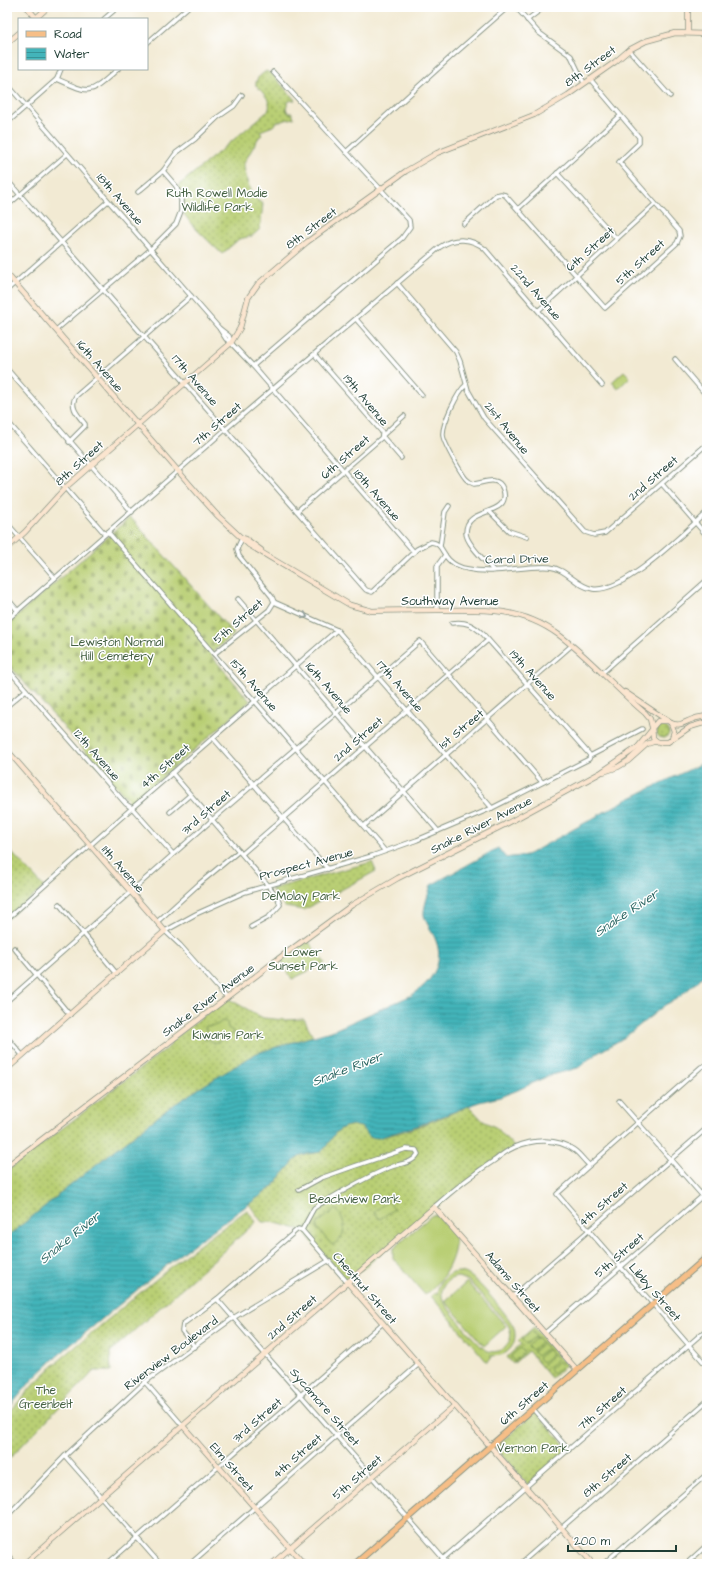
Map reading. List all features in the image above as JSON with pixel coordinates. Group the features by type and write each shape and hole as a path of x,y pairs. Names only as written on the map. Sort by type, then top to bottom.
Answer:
{"main road":[{"path":"27,7 35,18 48,7"},
{"path":"688,7 688,33"},
{"name":"8th Street","path":"7,548 19,538 65,488 186,384 231,342 240,328 248,298 258,284 307,242 380,189 425,160 534,115 584,84 629,50 646,41 663,35 688,33 707,34"},
{"path":"7,43 18,34"},
{"name":"16th Avenue","path":"7,274 178,471"},
{"name":"Southway Avenue","path":"178,471 217,515 242,538 350,605 372,611 485,609 529,618 548,628 602,673 649,717 652,729"},
{"name":"Southway Avenue","path":"617,687 669,722"},
{"path":"707,716 691,719 677,726 669,722 658,721 652,729 653,738 659,743 668,742 690,727 707,722"},
{"path":"669,722 674,731 671,740"},
{"name":"Snake River Avenue","path":"600,774 638,747 652,729"},
{"name":"Snake River Avenue","path":"7,1166 305,939 368,894 600,774 618,767 628,761 647,744 659,743"},
{"name":"11th Avenue","path":"7,750 165,931"},
{"name":"Prospect Avenue","path":"7,1069 165,931"},
{"name":"2nd Street","path":"24,1564 434,1207"},
{"name":"Adams Street","path":"434,1207 576,1370"},
{"name":"6th Street","path":"355,1564 707,1257"},
{"name":"Chestnut Street","path":"347,1282 593,1564"},
{"name":"5th Street","path":"272,1564 455,1405"},
{"name":"Elm Street","path":"183,1426 304,1564"}],"street":[{"path":"105,18 118,7"},
{"path":"148,42 188,7"},
{"path":"346,152 508,7"},
{"path":"516,7 538,32 570,56 584,84"},
{"path":"527,20 544,7"},
{"path":"629,50 670,96"},
{"path":"7,123 57,79 61,70"},
{"path":"57,79 78,88 89,90 96,88 117,70"},
{"path":"253,366 402,238 410,227 409,220 273,72"},
{"path":"518,209 620,116 590,79"},
{"name":"18th Avenue","path":"7,84 219,328 229,336 231,342 414,552"},
{"path":"138,192 162,171 176,153 195,139 218,117 234,106 242,95"},
{"name":"5th Street","path":"577,275 605,308 678,241 680,236 679,231 619,162 640,141 639,136 620,116"},
{"path":"7,206 67,154"},
{"path":"56,330 102,289 151,249 178,222 181,211 181,200 178,188 162,171"},
{"path":"556,173 616,238"},
{"name":"17th Avenue","path":"7,180 366,590 372,592 414,552"},
{"path":"464,224 496,195 505,195 577,275"},
{"path":"7,290 108,201"},
{"name":"6th Street","path":"539,310 616,238 655,204"},
{"name":"22nd Avenue","path":"442,246 448,242 459,240 473,242 482,246 539,310 602,385"},
{"name":"7th Street","path":"7,620 272,389 315,355 397,283 442,246"},
{"name":"21st Avenue","path":"397,283 456,352 460,361 466,385 477,408 491,427 582,531 594,535 601,535 613,526"},
{"path":"69,442 85,426 74,409 74,399 191,296"},
{"path":"356,319 422,395"},
{"name":"19th Avenue","path":"315,355 382,432 382,436 401,458"},
{"path":"675,360 707,396"},
{"path":"7,371 132,512"},
{"path":"466,385 462,388 457,397 443,428 443,437 463,474 468,480 476,484 492,480 502,486 504,494 503,502 490,512 473,518 469,522 466,533 470,543 493,570"},
{"name":"6th Street","path":"297,511 382,438 382,436 404,416"},
{"name":"15th Avenue","path":"7,421 214,654 385,851"},
{"name":"2nd Street","path":"613,526 707,444"},
{"path":"662,484 707,536"},
{"path":"414,552 431,542 440,546 445,512 449,506"},
{"path":"490,512 509,531 527,537"},
{"name":"Carol Drive","path":"440,546 451,562 459,566 474,570 553,568 567,574 586,587 596,589 614,585 637,573 707,512"},
{"path":"7,523 55,578"},
{"path":"242,538 237,549 238,556 272,597 274,602"},
{"path":"437,610 437,566 445,555"},
{"path":"602,673 707,580"},
{"path":"7,598 18,611"},
{"name":"16th Avenue","path":"238,599 438,831"},
{"name":"5th Street","path":"214,654 269,610 274,602"},
{"name":"17th Avenue","path":"274,602 337,630 492,808"},
{"name":"19th Avenue","path":"452,623 460,622 470,624 488,640 590,756"},
{"name":"4th Street","path":"7,919 337,630"},
{"name":"2nd Street","path":"157,922 200,883 283,818 488,640"},
{"name":"3rd Street","path":"7,1001 212,820 420,641 449,674"},
{"name":"1st Street","path":"364,826 528,685 571,646"},
{"name":"12th Avenue","path":"7,668 123,800 173,854"},
{"path":"449,674 542,782"},
{"path":"7,706 26,690"},
{"name":"Prospect Avenue","path":"165,931 227,899 268,885 372,856 438,831 492,808 642,729"},
{"path":"213,738 328,869"},
{"path":"172,773 278,898 280,905 269,917 251,927"},
{"path":"170,812 190,794"},
{"path":"59,904 117,974"},
{"name":"11th Avenue","path":"165,931 180,945 227,998"},
{"path":"14,948 70,1014"},
{"path":"7,1038 22,1055"},
{"path":"589,1166 701,1067 707,1065"},
{"path":"619,1101 707,1201"},
{"name":"4th Street","path":"512,1297 707,1128"},
{"name":"2nd Street","path":"434,1207 450,1192 483,1168 514,1147 522,1144 535,1141 547,1141 561,1144 574,1150 589,1166"},
{"path":"195,1347 182,1331 181,1327 183,1324 217,1299 298,1229 302,1230 314,1208 379,1172 413,1161 418,1154 416,1150 406,1148 321,1178 299,1190"},
{"name":"Libby Street","path":"589,1166 557,1194 707,1366"},
{"name":"5th Street","path":"545,1334 707,1192"},
{"name":"Chestnut Street","path":"302,1230 347,1282"},
{"name":"Riverview Boulevard","path":"7,1516 65,1456 145,1382 234,1318 328,1261"},
{"name":"Sycamore Street","path":"217,1299 448,1564"},
{"name":"3rd Street","path":"107,1564 383,1323"},
{"name":"7th Street","path":"437,1564 707,1329"},
{"name":"4th Street","path":"190,1564 419,1364"},
{"name":"Elm Street","path":"145,1382 183,1426"},
{"name":"8th Street","path":"520,1564 707,1401"},
{"path":"533,1409 569,1450"},
{"path":"65,1456 160,1564"},
{"path":"603,1564 707,1474"},
{"path":"686,1564 707,1545"},
{"path":"7,1554 16,1564"}],"green space":[{"name":"Ruth Rowell Modie Wildlife Park","path":"266,71 272,74 295,100 289,101 286,108 288,113 292,113 294,118 277,122 273,126 260,131 262,135 259,137 244,163 244,167 251,192 263,204 260,229 252,236 239,239 222,254 193,226 184,214 178,186 268,111 268,101 264,94 256,86 257,79"},
{"path":"624,371 630,377 618,389 612,382"},
{"name":"Lewiston Normal Hill Cemetery","path":"130,517 234,634 210,654 250,701 132,804 7,663 7,625"},
{"path":"661,726 665,726 669,732 665,738 661,738 657,734 657,730"},
{"path":"10,851 44,887 7,919 7,853"},
{"name":"DeMolay Park","path":"372,862 376,871 304,910 285,907 271,889"},
{"name":"Lower Sunset Park","path":"308,941 325,963 292,979 280,958"},
{"name":"Kiwanis Park","path":"227,998 263,1018 285,1020 304,1019 313,1036 257,1053 169,1108 7,1237 7,1171 171,1045 170,1042"},
{"path":"222,1021 227,1022 228,1028 233,1031 233,1034 214,1043 210,1039 205,1040 204,1038 210,1036 205,1028 206,1026 217,1025"},
{"name":"Beachview Park","path":"469,1106 483,1121 497,1128 514,1147 483,1168 347,1282 302,1230 272,1222 262,1222 249,1204 271,1188 301,1155 321,1152 336,1132 344,1127 352,1125 361,1127 370,1137 392,1135 434,1121"},
{"path":"388,1201 394,1209 380,1219 374,1212"},
{"path":"335,1209 342,1218 344,1228 341,1238 332,1245 317,1228 317,1224"},
{"name":"The Greenbelt","path":"247,1210 256,1222 110,1352 111,1371 94,1371 7,1461 7,1415 35,1383 55,1364 184,1256"},
{"path":"432,1215 437,1215 452,1232 455,1244 452,1259 445,1273 436,1285 425,1295 393,1258 393,1249"},
{"path":"454,1273 464,1273 474,1279 494,1300 512,1324 515,1331 515,1339 512,1347 506,1353 490,1356 492,1358 487,1362 431,1296 435,1293 437,1294 441,1282 446,1276","holes":["458,1277 469,1281 508,1325 511,1337 506,1346 501,1350 492,1352 482,1347 464,1328 442,1298 442,1289 449,1280"]},
{"path":"467,1282 506,1326 484,1346 445,1301"},
{"path":"534,1327 566,1365 551,1378 528,1351 513,1364 507,1357 521,1344 518,1341"},
{"path":"532,1331 536,1336 526,1344 522,1340"},
{"path":"537,1337 541,1342 532,1350 528,1346"},
{"path":"543,1343 547,1348 537,1356 533,1352"},
{"path":"520,1348 524,1352 514,1361 511,1356"},
{"path":"548,1349 552,1354 542,1362 538,1358"},
{"path":"553,1355 557,1360 547,1368 543,1364"},
{"path":"558,1361 562,1366 553,1374 549,1370"},
{"name":"Vernon Park","path":"536,1412 569,1450 528,1485 495,1447"}],"water":[{"name":"Snake River","path":"707,761 707,972 697,982 625,1037 596,1054 578,1068 548,1076 500,1097 479,1102 419,1125 378,1138 370,1137 361,1127 352,1125 344,1127 336,1132 321,1152 301,1155 271,1188 184,1251 55,1358 33,1379 7,1410 7,1237 169,1108 257,1053 334,1030 412,995 419,990 430,979 439,957 436,941 424,915 425,905 431,885 498,848 506,858 529,854 624,801"}]}
